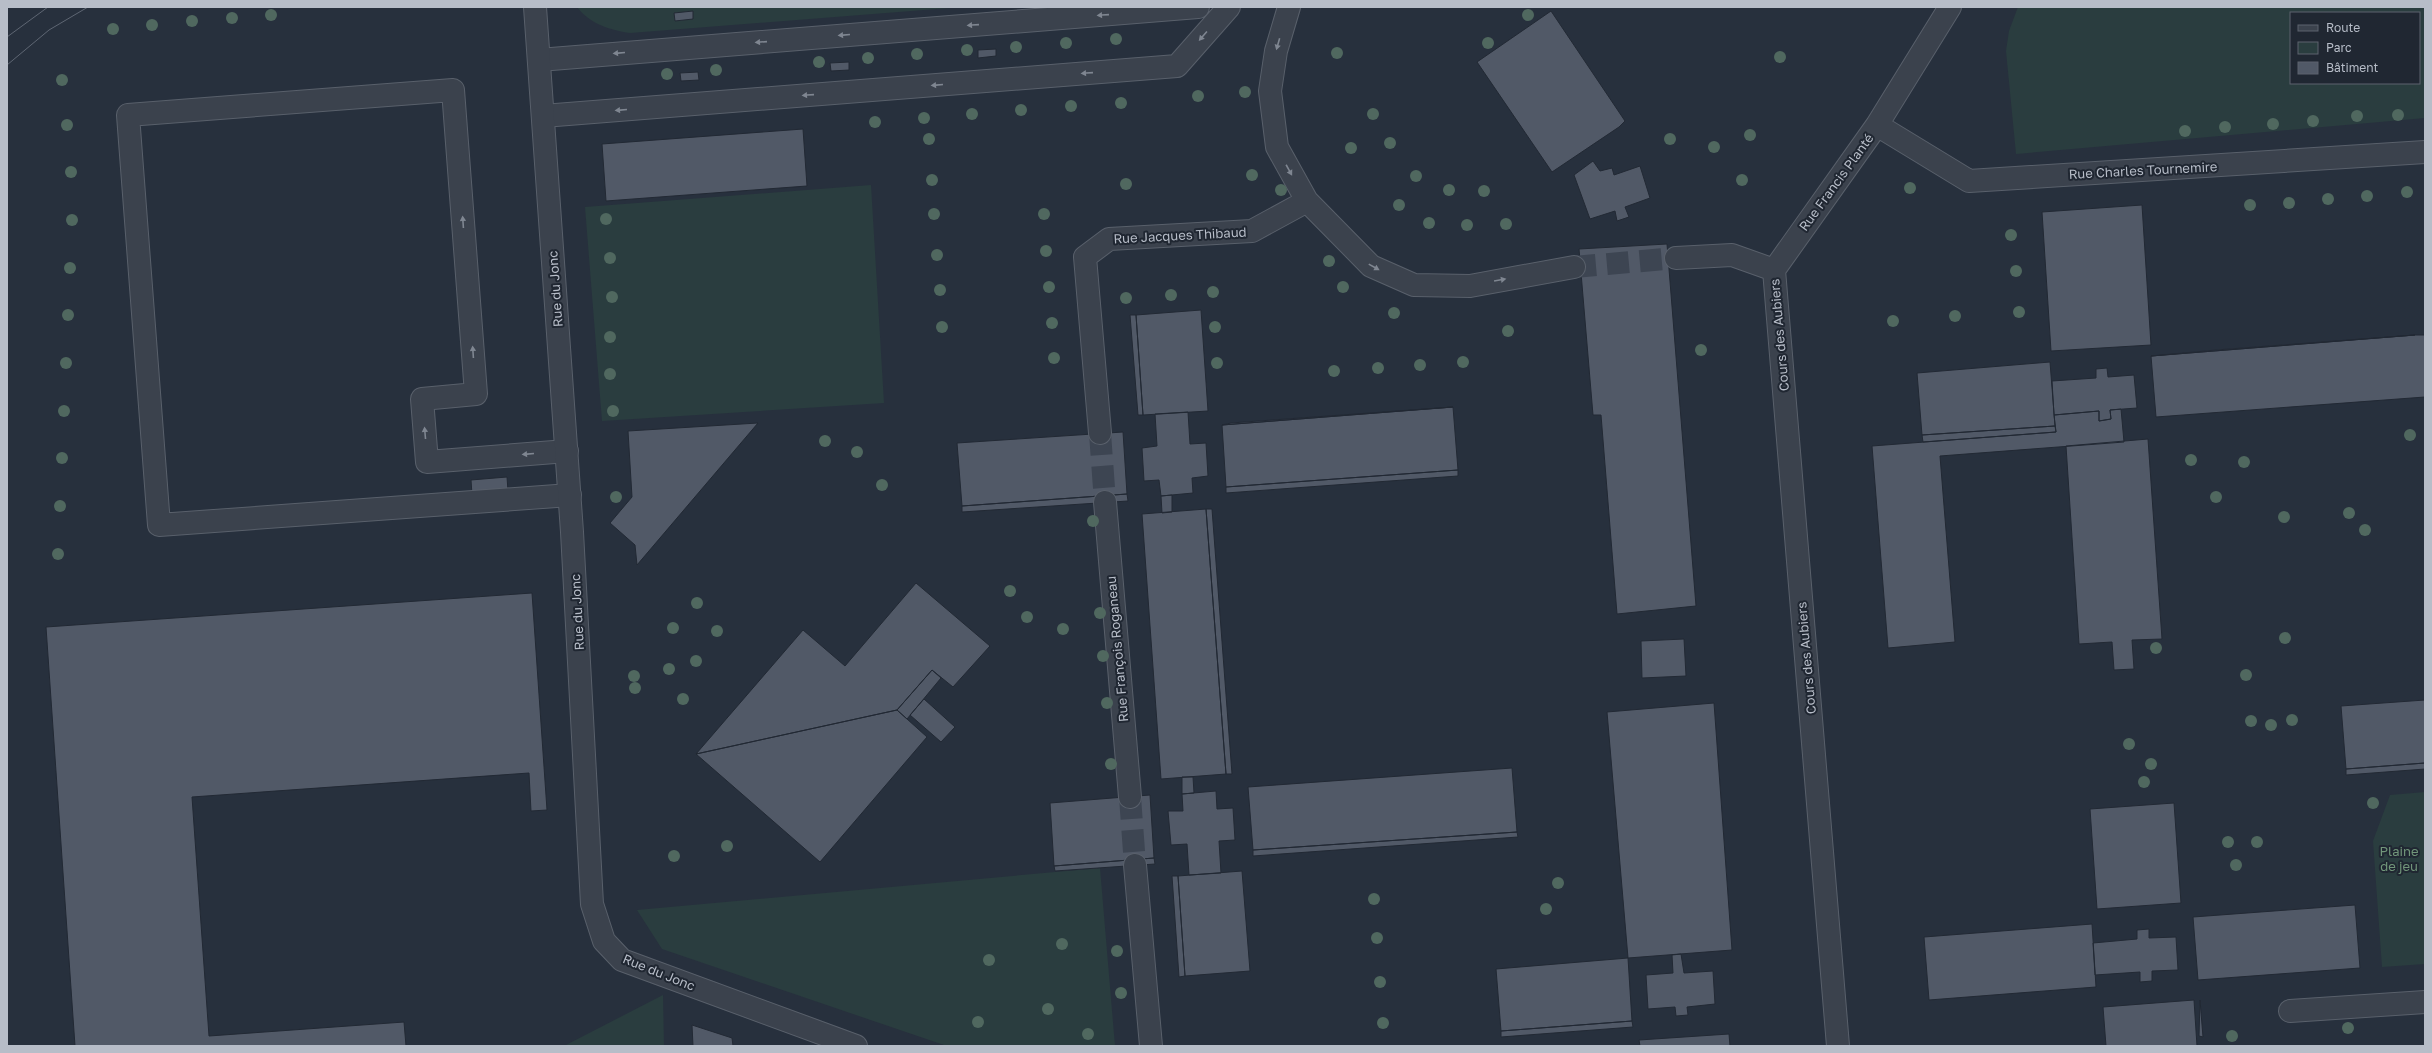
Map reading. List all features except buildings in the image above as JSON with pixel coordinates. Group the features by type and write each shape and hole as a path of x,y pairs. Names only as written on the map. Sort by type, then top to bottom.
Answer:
{"street":[{"name":"Rue du Jonc","path":"535,7 570,495 592,904 604,941 622,960 856,1046"},
{"path":"539,60 1198,7"},
{"path":"543,116 1177,66 1229,7"},
{"path":"1289,7 1276,51 1270,91 1277,146 1307,202 1371,266 1414,285 1470,286 1574,267"},
{"name":"Rue Francis Planté","path":"1774,270 1877,125 1950,7"},
{"path":"567,451 427,462 422,399 476,394 453,90 128,115 159,525 570,495"},
{"name":"Rue Charles Tournemire","path":"1877,125 1969,181 2425,152"},
{"name":"Rue Jacques Thibaud","path":"1100,433 1085,257 1109,239 1252,231 1307,202"},
{"path":"1676,258 1732,255 1774,270"},
{"name":"Cours des Aubiers","path":"1774,270 1838,1046"},
{"name":"Rue François Roganeau","path":"1105,502 1130,797"},
{"path":"1135,865 1151,1046"},
{"path":"2290,1010 2425,1002"}],"green space":[{"path":"577,7 962,7 630,33 608,28 594,22"},
{"path":"2018,7 2425,7 2425,118 2016,154 2006,51 2009,31"},
{"path":"871,185 884,403 602,421 585,207"},
{"name":"Plaine de jeu","path":"2425,792 2425,964 2382,967 2373,841 2390,795"},
{"path":"1100,868 1115,1046 947,1046 662,949 637,910"},
{"path":"663,995 664,1046 564,1046"}],"tunnel":[{"path":"1574,267 1676,258"},
{"path":"1100,433 1105,502"},
{"path":"1130,797 1135,865"}],"tram line":[{"path":"7,37 48,7"},
{"path":"7,65 49,30 88,7"}]}
